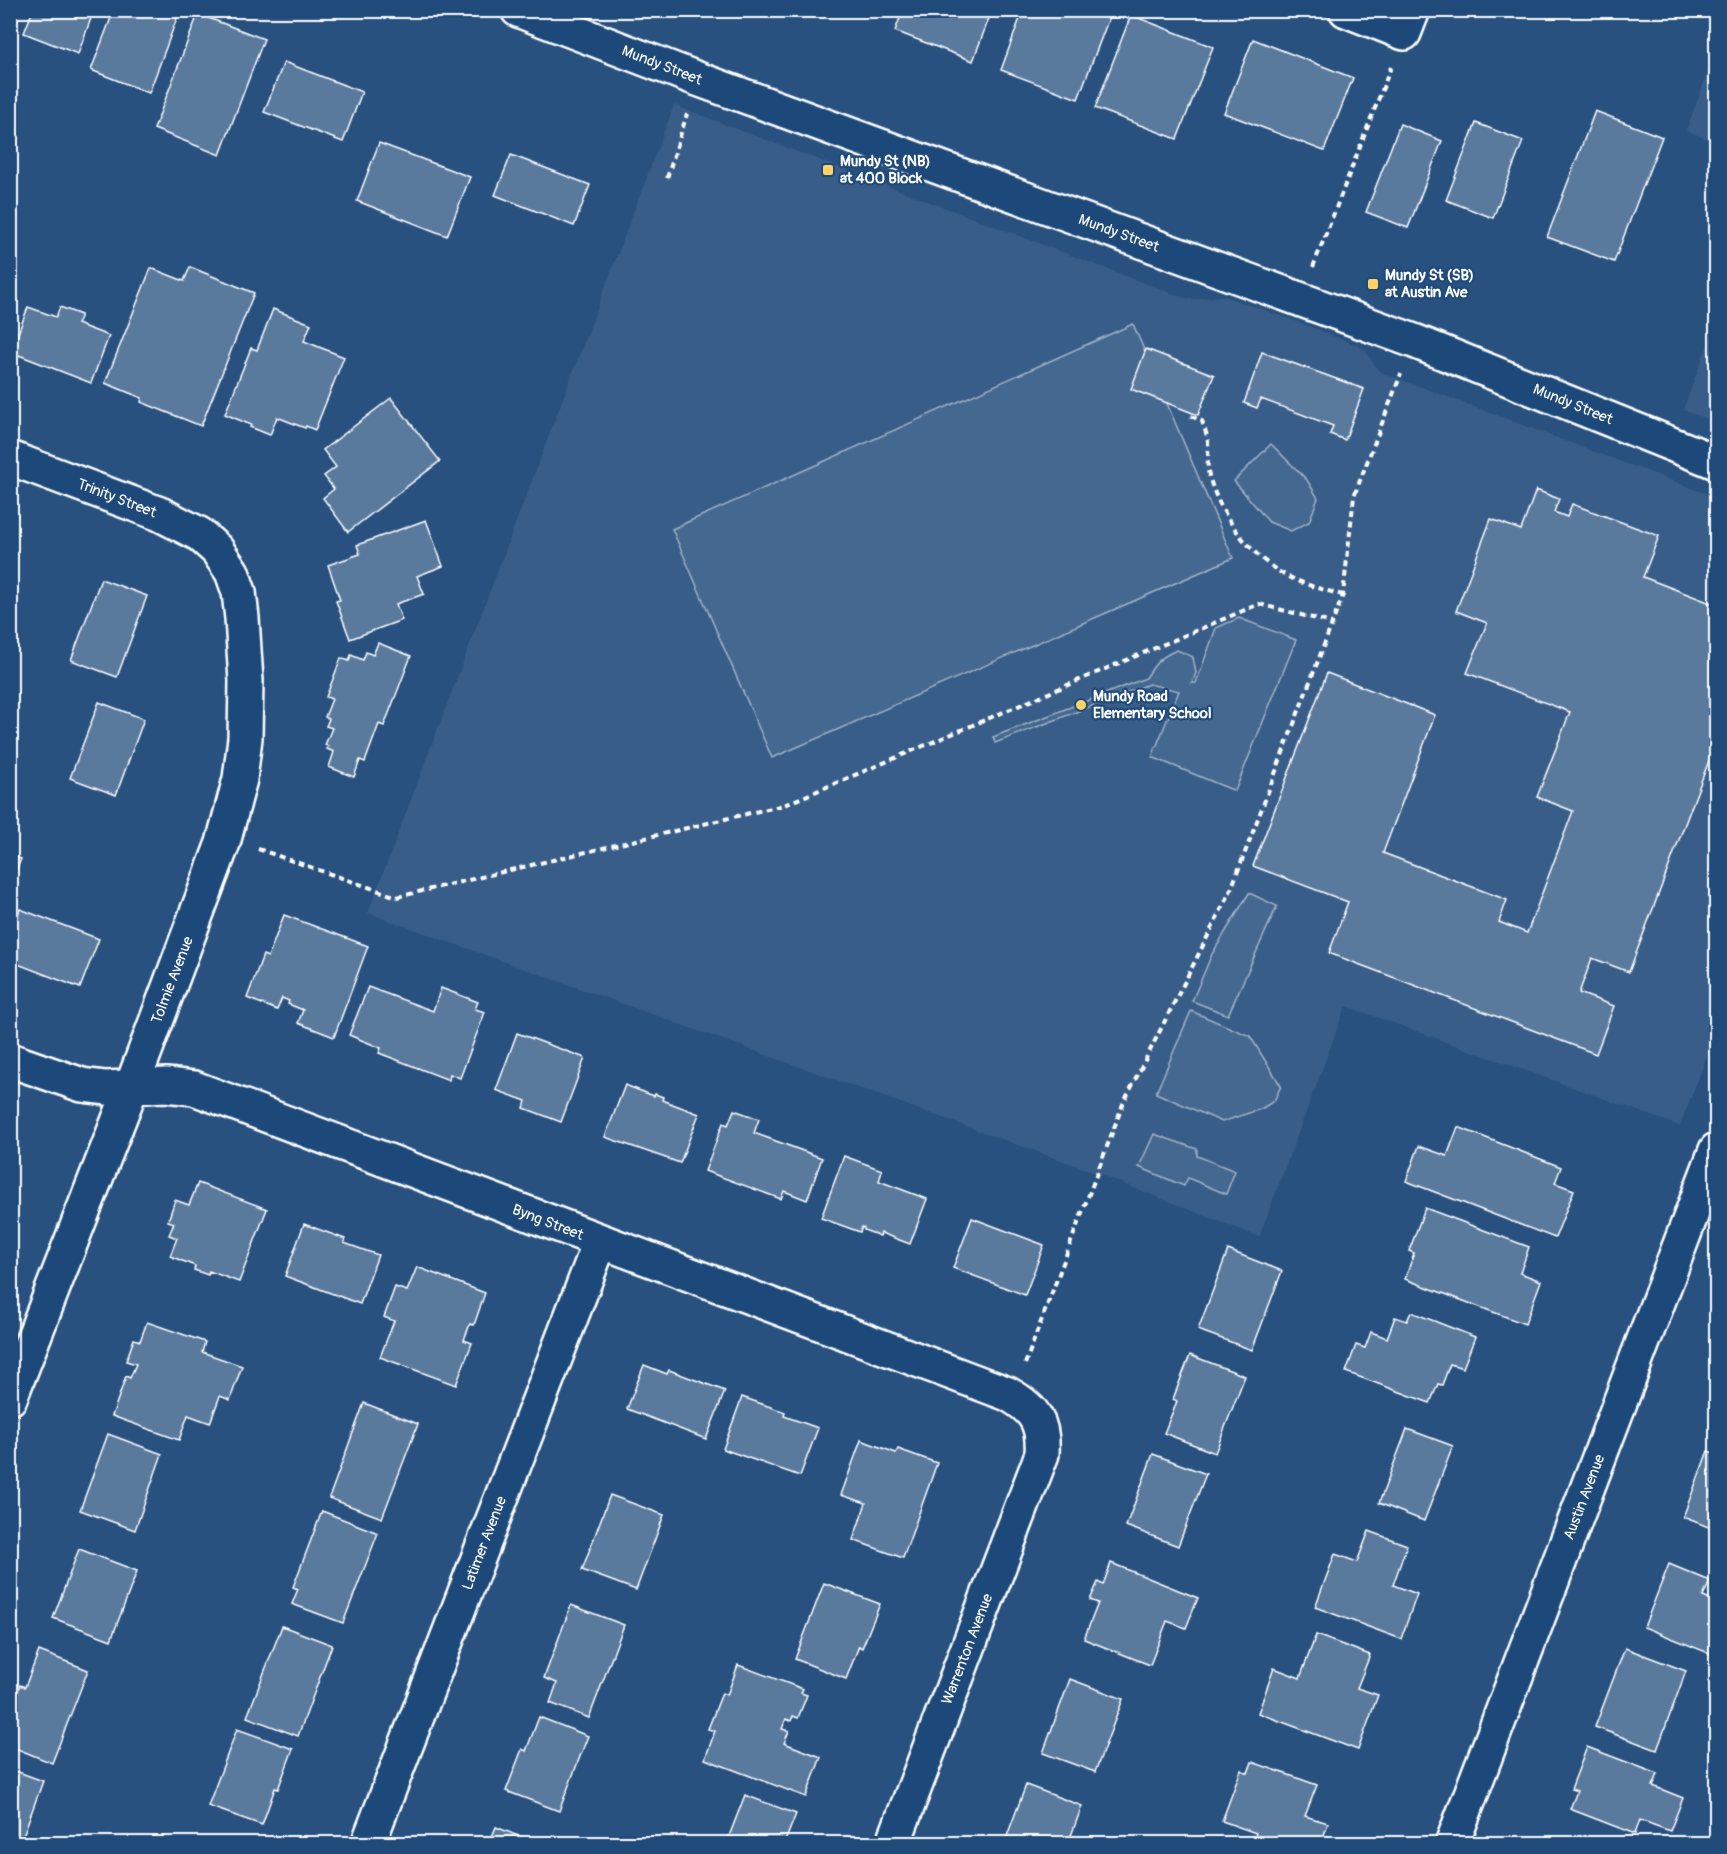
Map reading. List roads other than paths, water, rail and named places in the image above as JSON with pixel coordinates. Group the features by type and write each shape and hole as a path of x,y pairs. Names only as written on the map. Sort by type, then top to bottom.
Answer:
{"street":[{"name":"Mundy Street","path":"518,10 695,78 1414,341 1716,462"},
{"path":"1346,10 1408,22"},
{"name":"Trinity Street","path":"10,458 171,519 199,534 217,550"},
{"name":"Tolmie Avenue","path":"10,1398 132,1086 223,843 240,779 245,738 246,681 242,618 232,572 217,550"},
{"name":"Byng Street","path":"10,1060 82,1085 106,1088 166,1085 194,1088 1008,1394 1019,1400 1035,1415 1043,1438 1042,1454"},
{"name":"Austin Avenue","path":"1452,1844 1716,1149"},
{"name":"Latimer Avenue","path":"368,1844 600,1242"},
{"name":"Warrenton Avenue","path":"893,1844 1042,1454"}],"place":[{"name":"Mundy St (NB) at 400 Block","path":"828,170"},
{"name":"Mundy St (SB) at Austin Ave","path":"1373,284"},
{"name":"Mundy Road Elementary School","path":"1081,705"}]}
